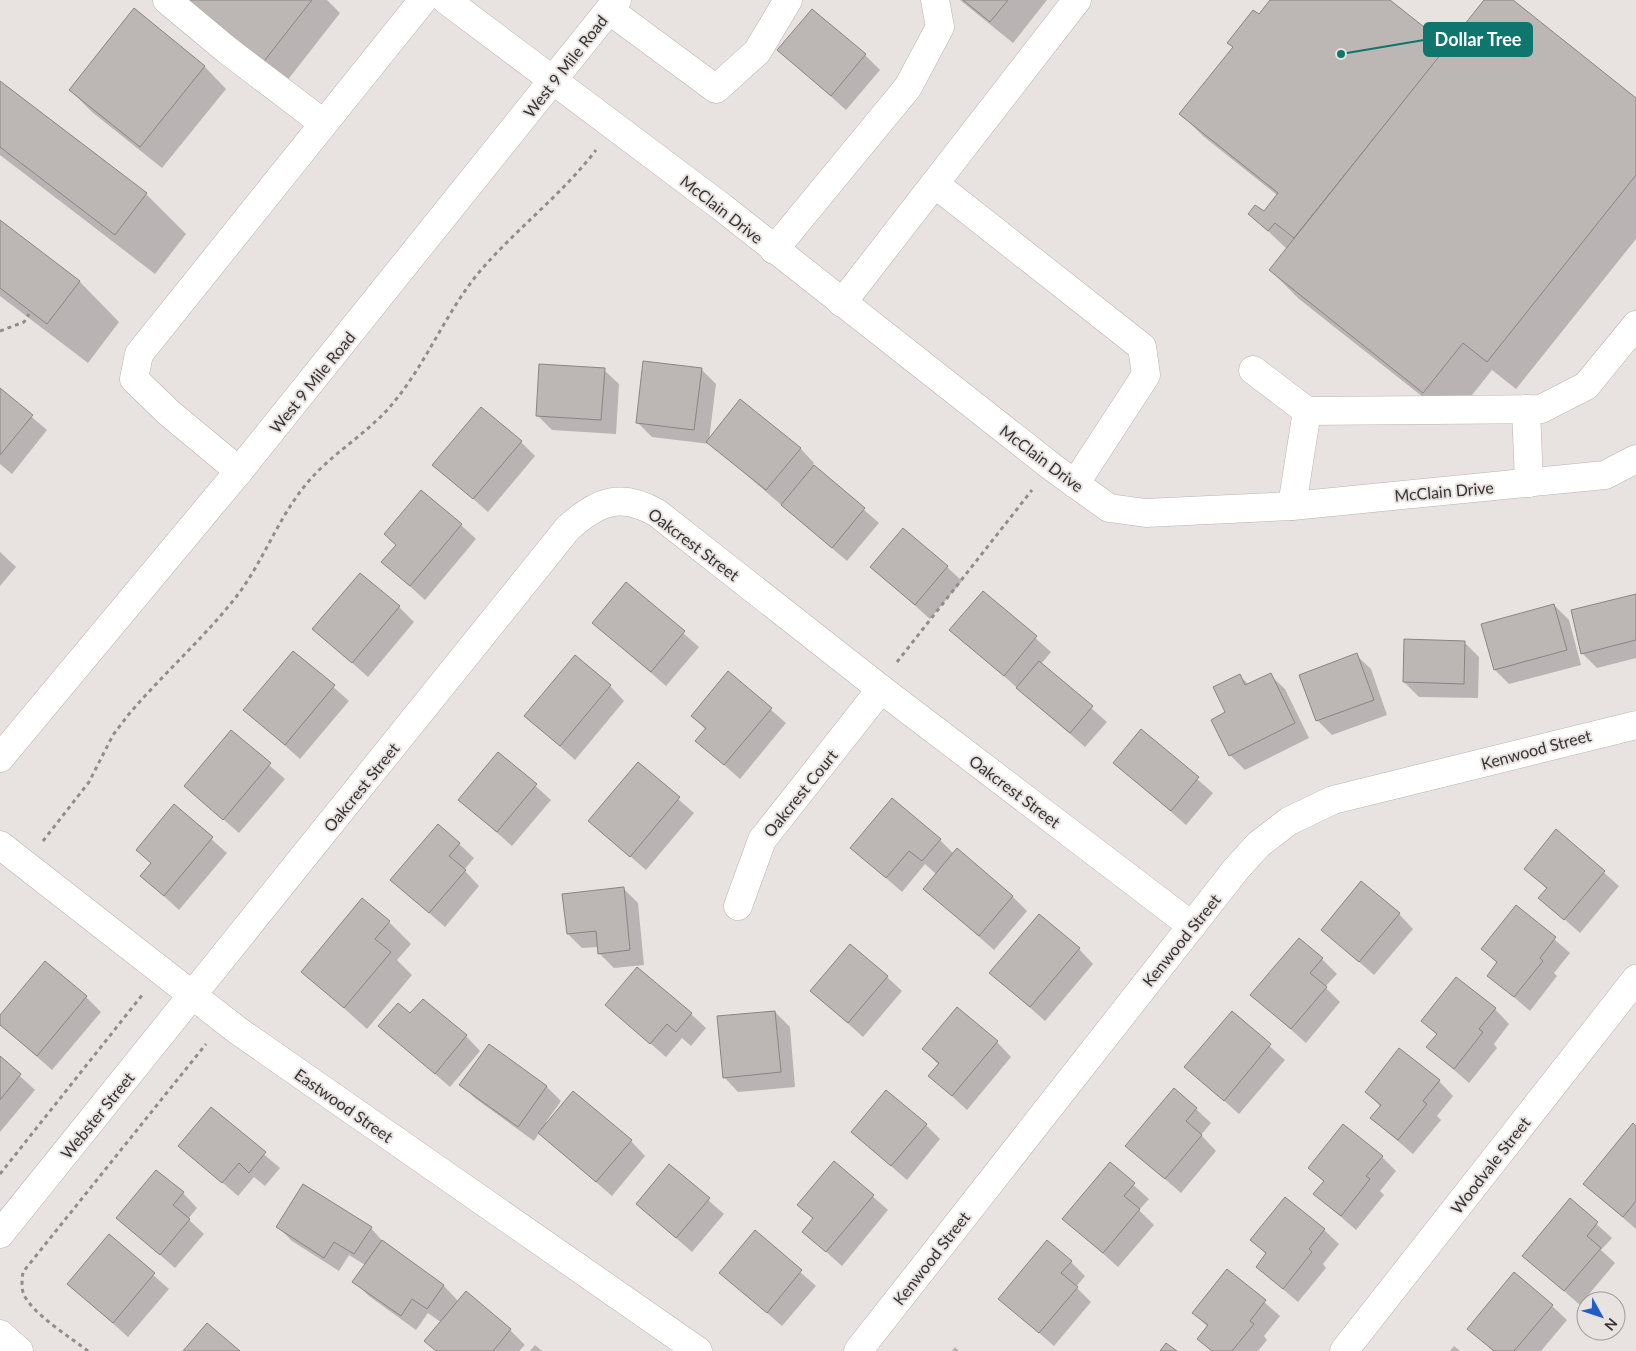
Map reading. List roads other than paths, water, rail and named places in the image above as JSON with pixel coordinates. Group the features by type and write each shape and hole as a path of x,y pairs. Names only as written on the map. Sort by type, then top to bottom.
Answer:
{"street":[{"path":"167,0 227,50 324,123"},
{"path":"239,471 168,412 134,379 139,354 423,0"},
{"name":"McClain Drive","path":"446,0 554,80 1074,484 1109,508 1146,513 1292,506 1605,475 1636,459"},
{"path":"613,5 716,90 757,52 788,0"},
{"path":"774,250 908,87 940,28 935,0"},
{"path":"842,303 1077,0"},
{"name":"West 9 Mile Road","path":"0,758 239,471 613,5"},
{"path":"935,184 1142,347 1146,375 1074,484"},
{"path":"1253,370 1307,412 1541,409 1586,386 1636,325"},
{"path":"1526,409 1529,483"},
{"path":"1292,506 1307,412"},
{"name":"Oakcrest Street","path":"193,996 568,528 583,514 616,500 643,505 657,513 887,679 1192,926"},
{"name":"Oakcrest Court","path":"738,906 762,840 887,679"},
{"name":"Kenwood Street","path":"858,1351 1192,926 1259,844 1289,821 1324,804 1636,725"},
{"name":"Eastwood Street","path":"0,845 254,1042 698,1351"},
{"name":"Woodvale Street","path":"1344,1351 1636,979"},
{"name":"Webster Street","path":"0,1234 193,996"},
{"path":"0,1334 19,1351"}],"place":[{"name":"Dollar Tree","path":"1341,54"}]}
